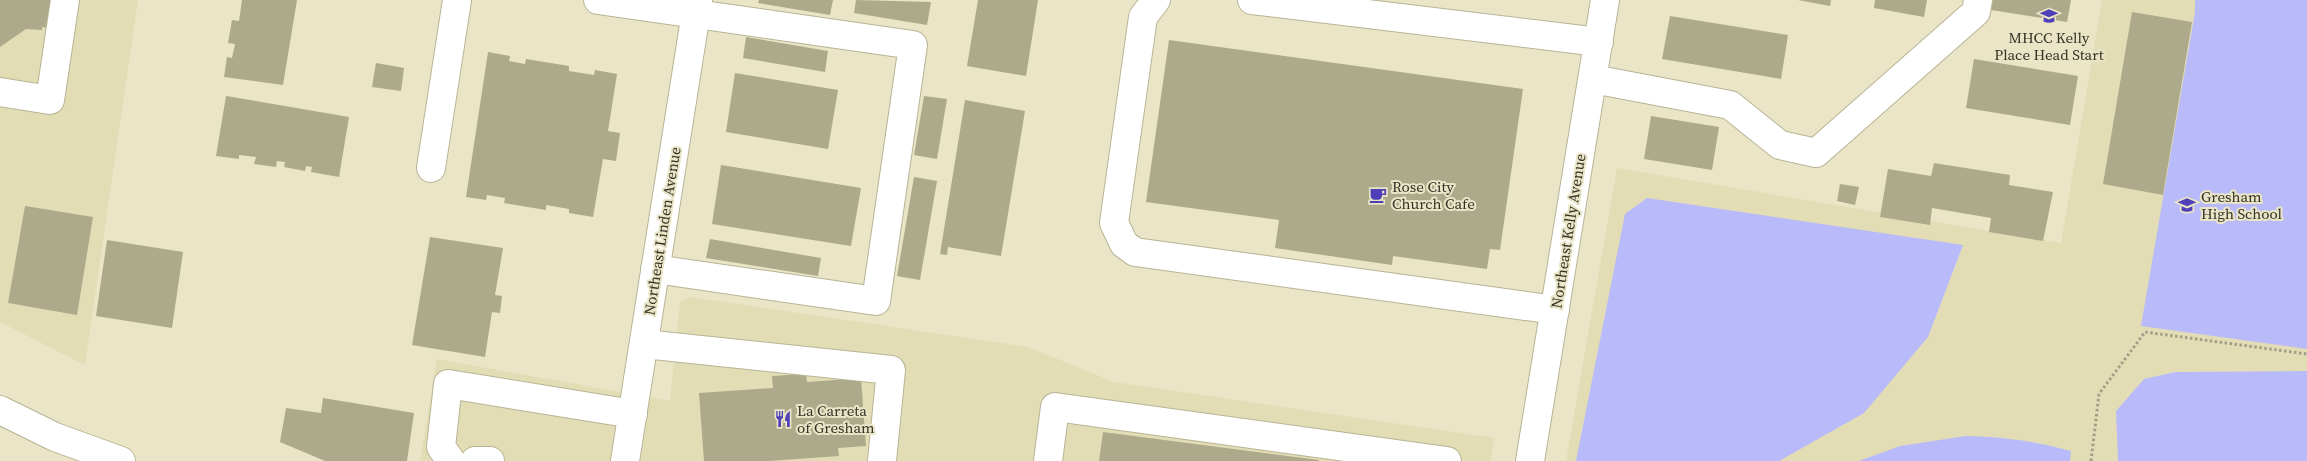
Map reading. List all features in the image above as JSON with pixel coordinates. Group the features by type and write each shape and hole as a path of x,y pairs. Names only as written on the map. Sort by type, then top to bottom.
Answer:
{"street":[{"path":"0,92 50,100 65,0"},
{"path":"431,168 456,0"},
{"path":"598,0 697,7 913,45 876,301 655,269"},
{"path":"1156,0 1143,17 1114,223 1124,244 1135,252 1555,310"},
{"path":"1252,0 1599,42"},
{"name":"Northeast Kelly Avenue","path":"1530,461 1606,0"},
{"path":"1593,80 1730,106 1780,145 1816,153 1976,12 1978,0"},
{"name":"Northeast Linden Avenue","path":"625,461 697,7"},
{"path":"644,344 891,370 882,461"},
{"path":"451,461 441,447 448,384 633,414"},
{"path":"1048,461 1055,406 1447,461"},
{"path":"1,408 55,437 121,461"},
{"path":"475,461 490,461"}],"path":[{"path":"2092,461 2099,394 2145,332 2307,354"}],"shaded area":[{"path":"0,0 138,0 85,365 0,322"},
{"name":"Gresham High School","path":"2102,0 2307,0 2307,461 1566,461 1617,168 2061,243"},
{"path":"2195,0 2307,0 2307,349 2141,326 2195,12"},
{"path":"1647,198 1963,245 1928,337 1864,413 1779,461 1576,461 1625,214"},
{"path":"691,297 1028,347 1114,382 1494,438 1491,461 420,461 437,359 670,401 680,302"},
{"path":"2307,371 2307,461 2118,461 2116,411 2144,379 2175,372"},
{"path":"1966,436 2019,440 2071,451 2070,461 1859,461 1900,446"}],"building":[{"path":"0,0 52,0 48,28 42,27 42,30 26,29 0,47"},
{"path":"242,0 297,0 283,85 224,77 227,57 232,58 235,44 228,43 232,20 239,21"},
{"path":"759,0 833,0 830,15 758,3"},
{"path":"856,0 931,2 927,25 854,13"},
{"path":"978,0 1038,0 1026,76 967,66"},
{"path":"1798,0 1831,0 1830,6"},
{"path":"1875,0 1927,0 1924,17 1874,8"},
{"name":"MHCC Kelly Place Head Start","path":"1993,0 2071,0 2067,22 1991,10"},
{"path":"2132,12 2192,22 2163,195 2103,184"},
{"path":"1670,16 1788,35 1781,79 1662,59"},
{"path":"746,37 828,51 825,72 743,58"},
{"path":"1169,40 1523,89 1500,250 1490,249 1487,269 1393,256 1392,265 1275,248 1279,220 1146,202"},
{"path":"488,52 510,56 509,61 525,64 526,59 569,66 569,71 594,75 595,70 617,74 608,131 620,133 616,161 603,159 593,217 569,213 569,209 546,205 546,210 504,203 505,198 487,195 486,200 466,197"},
{"path":"1974,59 2078,76 2070,125 1966,108"},
{"path":"376,63 404,68 401,91 372,87"},
{"path":"735,73 838,90 828,149 726,132"},
{"path":"226,96 349,117 339,177 311,172 312,167 306,166 305,171 284,167 285,162 277,161 276,167 254,164 256,157 239,155 239,159 216,156"},
{"path":"924,96 947,99 937,159 914,155"},
{"path":"965,100 1025,111 1001,256 948,247 947,255 940,254"},
{"path":"1651,116 1719,127 1712,170 1644,159"},
{"path":"1934,163 2010,175 2009,185 2053,192 2043,241 1989,232 1991,218 1932,208 1930,225 1880,217 1888,169 1931,176"},
{"path":"721,165 861,188 851,246 712,224"},
{"path":"914,177 937,181 920,280 897,276"},
{"path":"1840,184 1859,187 1855,205 1837,201"},
{"path":"25,206 93,217 77,315 8,303"},
{"path":"430,237 503,248 495,295 502,296 500,313 492,312 485,357 412,345"},
{"path":"710,239 821,258 818,276 706,258"},
{"path":"107,240 183,252 172,328 96,316"},
{"name":"La Carreta of Gresham","path":"806,374 807,382 861,378 866,446 838,448 839,456 769,461 704,461 699,393 773,388 772,376"},
{"path":"323,398 414,413 407,461 325,461 280,442 286,408 321,413"},
{"path":"1103,432 1319,460 1319,461 1099,461"}],"place":[{"name":"MHCC Kelly Place Head Start","path":"2049,16"},
{"name":"Rose City Church Cafe","path":"1378,195"},
{"name":"Gresham High School","path":"2187,205"},
{"name":"La Carreta of Gresham","path":"783,419"}]}
